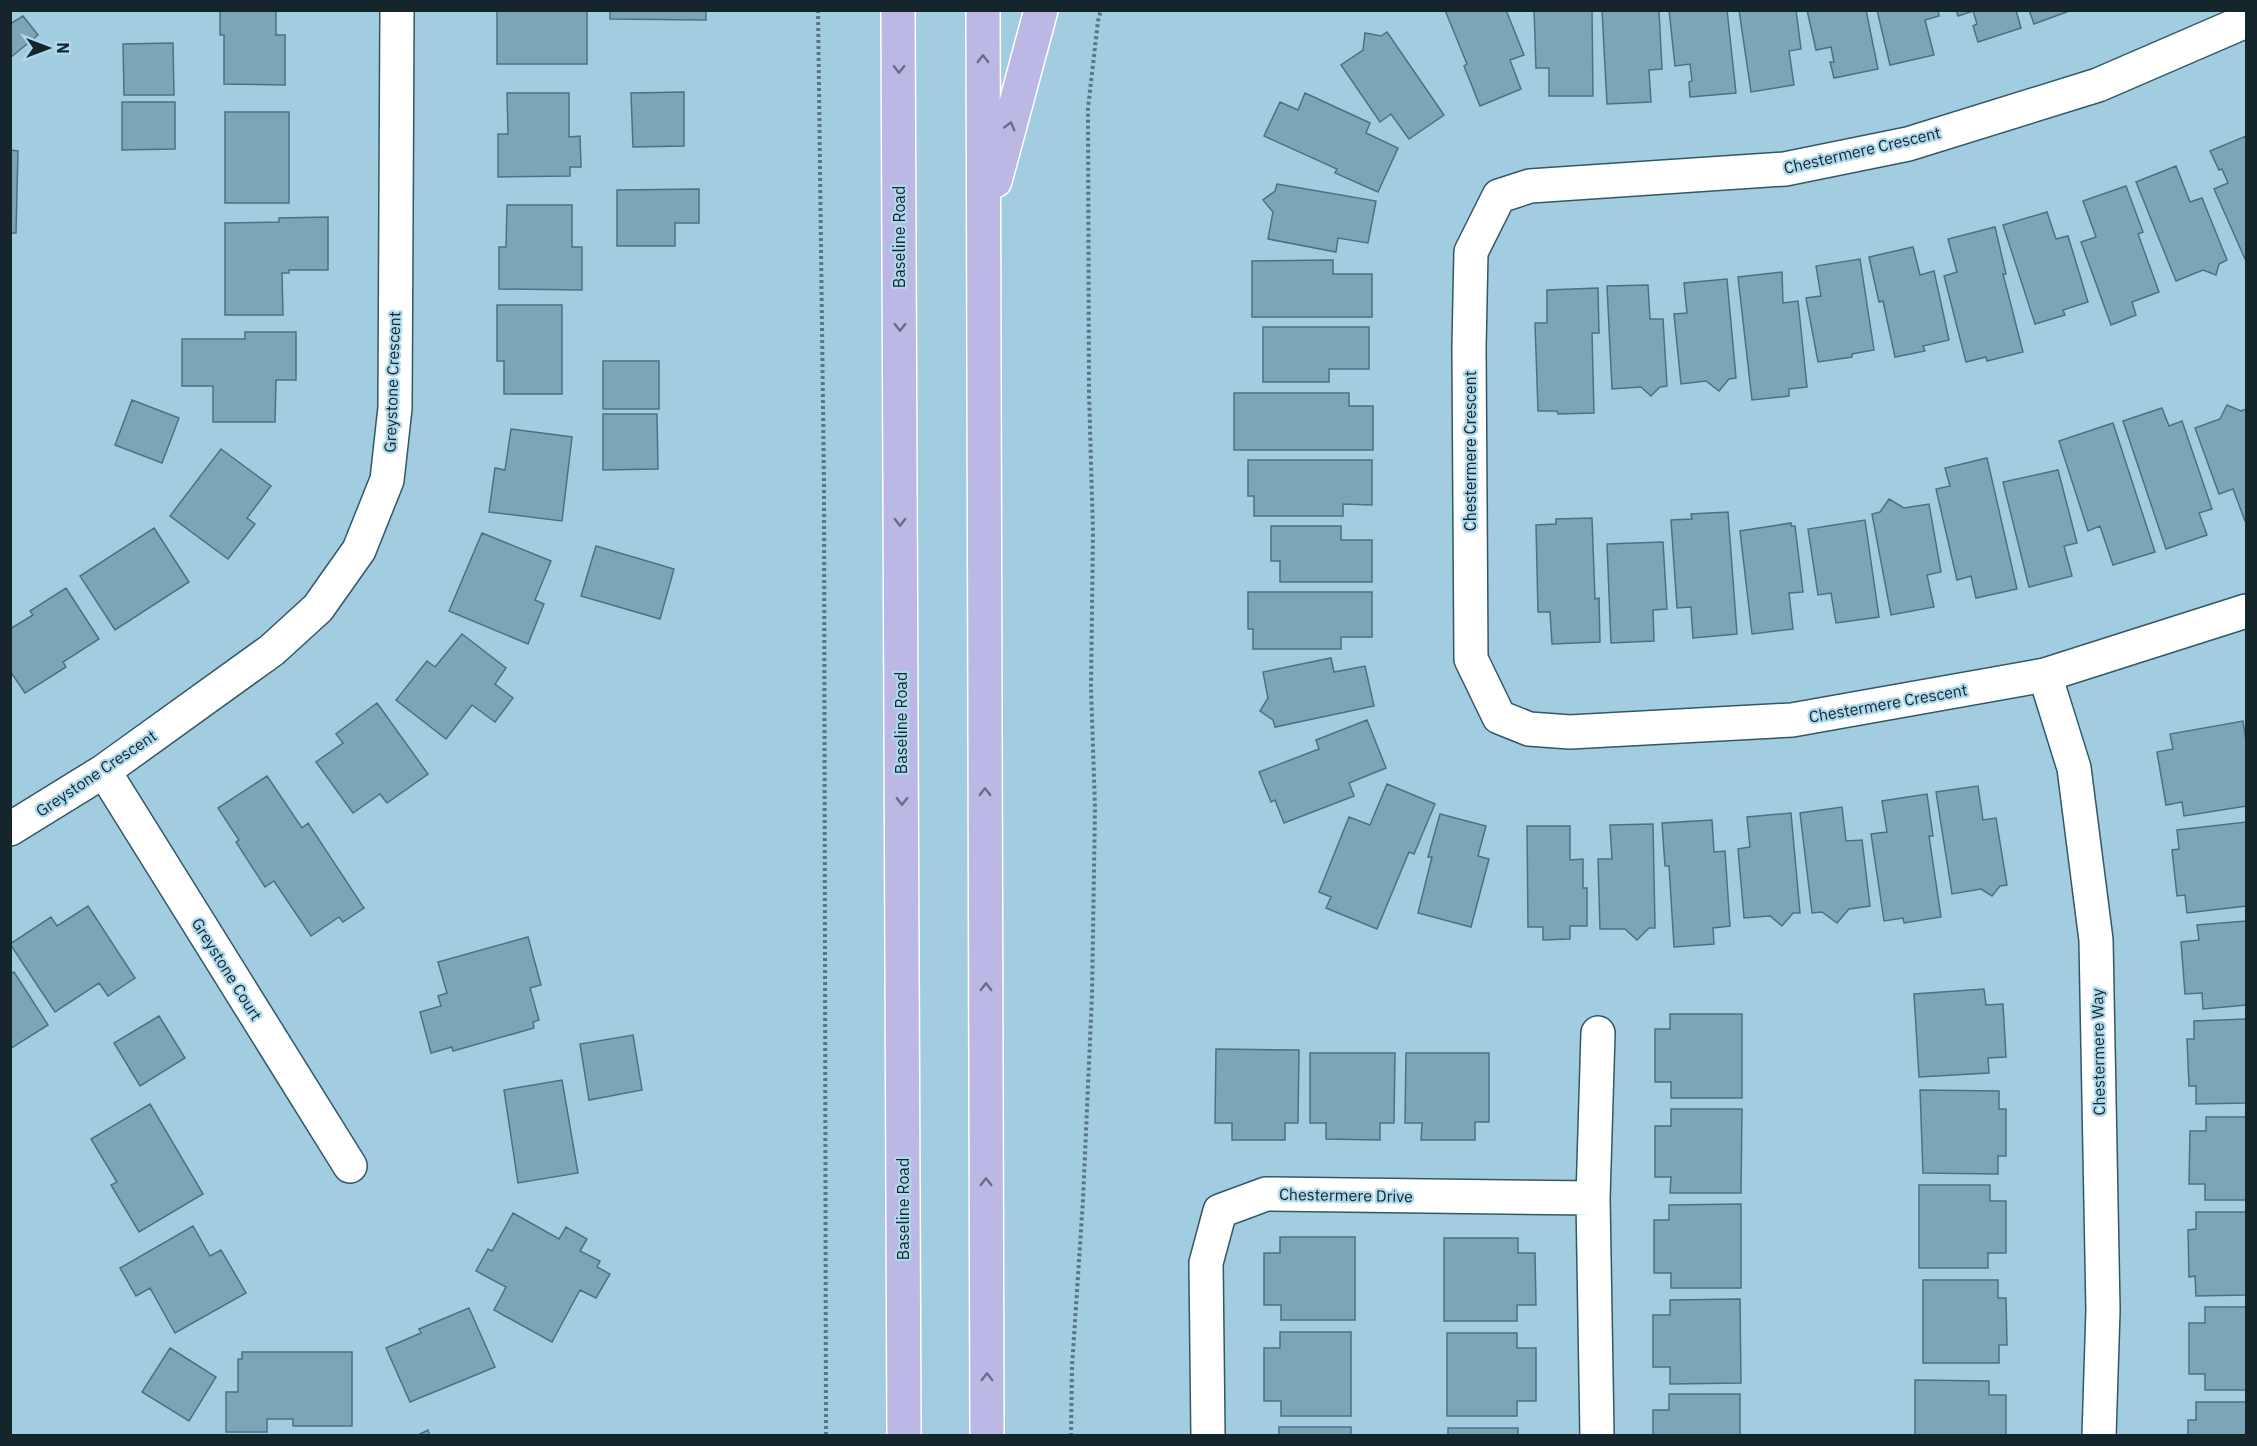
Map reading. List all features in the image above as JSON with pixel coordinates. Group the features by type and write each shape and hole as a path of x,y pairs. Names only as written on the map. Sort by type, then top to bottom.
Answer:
{"main road":[{"name":"Baseline Road","path":"898,10 904,1436"},
{"path":"983,10 987,1436"},
{"path":"983,223 1041,10"}],"street":[{"name":"Greystone Crescent","path":"10,829 104,771 272,650 318,608 359,550 387,480 395,408 398,10"},
{"name":"Chestermere Crescent","path":"2247,21 2098,85 1908,144 1785,169 1530,186 1498,196 1471,252 1471,659 1498,717 1528,729 1570,732 1792,720 2045,675 2247,611"},
{"name":"Chestermere Way","path":"2045,675 2074,768 2096,940 2103,1310 2099,1436"},
{"name":"Greystone Court","path":"104,771 350,1166"},
{"path":"1597,1436 1593,1198 1598,1033"},
{"name":"Chestermere Drive","path":"1208,1436 1206,1263 1220,1211 1266,1194 1593,1198"}],"path":[{"path":"818,10 824,577 826,1436"},
{"path":"1071,1436 1072,1366 1083,1200 1092,995 1095,808 1091,688 1093,532 1089,382 1088,108 1101,10"}],"building":[{"path":"220,10 276,10 276,35 285,35 285,85 224,84 224,35 220,35"},
{"path":"497,10 587,10 587,64 497,64"},
{"path":"610,10 706,10 706,20 610,19"},
{"path":"1445,10 1506,10 1524,55 1510,60 1521,89 1480,106 1464,66 1467,64"},
{"path":"1534,10 1592,10 1593,96 1549,96 1549,68 1536,68"},
{"path":"1602,10 1659,10 1662,69 1649,70 1651,102 1607,104"},
{"path":"1669,10 1727,10 1736,93 1690,97 1689,82 1692,81 1690,64 1675,66"},
{"path":"1739,10 1796,10 1801,49 1789,51 1794,85 1751,92"},
{"path":"1807,10 1866,10 1878,69 1834,78 1830,62 1834,62 1831,47 1816,50"},
{"path":"1877,10 1938,10 1939,16 1925,20 1934,55 1890,65"},
{"path":"1956,10 2016,10 2021,28 1978,42 1973,26 1977,24 1973,11 1958,16"},
{"path":"2029,10 2072,10 2034,24"},
{"path":"23,16 38,35 10,58 10,24"},
{"path":"1387,32 1444,115 1409,139 1391,114 1380,122 1341,65 1363,50 1365,33 1381,36"},
{"path":"173,43 174,95 124,95 123,44"},
{"path":"684,92 684,146 633,147 631,93"},
{"path":"507,93 569,93 569,137 580,136 581,167 570,167 570,176 498,177 498,134 508,134"},
{"path":"1305,93 1370,123 1366,133 1398,148 1378,192 1335,173 1337,169 1264,136 1280,102 1298,110"},
{"path":"122,102 175,102 175,149 122,150"},
{"path":"225,112 289,112 289,203 225,203"},
{"path":"2246,136 2245,259 2214,189 2228,183 2210,151"},
{"path":"10,150 18,151 16,233 10,233"},
{"path":"2176,166 2190,202 2202,198 2227,260 2219,264 2216,275 2203,270 2176,281 2136,182"},
{"path":"1277,184 1376,201 1368,243 1338,238 1336,252 1268,239 1273,212 1263,200 1275,191"},
{"path":"2126,186 2143,232 2138,234 2159,292 2132,302 2136,315 2111,325 2081,242 2096,237 2083,201"},
{"path":"699,189 699,223 675,223 675,246 617,246 617,190"},
{"path":"507,205 572,205 572,247 582,247 582,290 499,289 499,247 506,247"},
{"path":"2047,212 2056,239 2068,236 2088,302 2063,310 2065,315 2035,324 2003,225"},
{"path":"328,217 328,270 289,270 289,273 282,273 283,315 225,315 225,223 279,222 279,218"},
{"path":"1995,227 2006,274 2003,274 2023,352 1987,361 1986,357 1966,362 1944,276 1957,272 1948,239"},
{"path":"1913,247 1920,275 1934,271 1949,340 1923,346 1925,351 1895,357 1883,301 1879,302 1869,257"},
{"path":"1860,259 1874,350 1852,354 1852,357 1818,362 1806,298 1821,296 1816,266"},
{"path":"1333,260 1333,274 1372,274 1372,317 1252,317 1252,261"},
{"path":"1782,272 1783,303 1798,301 1807,387 1789,389 1789,396 1752,400 1738,277"},
{"path":"1727,279 1736,378 1729,379 1719,391 1706,381 1681,384 1674,314 1687,313 1684,283"},
{"path":"1648,285 1650,319 1663,319 1667,386 1660,387 1651,396 1641,387 1612,389 1607,286"},
{"path":"1598,288 1599,333 1592,333 1594,413 1558,414 1557,411 1538,411 1535,323 1547,323 1547,290"},
{"path":"497,305 562,305 562,394 504,394 504,361 497,361"},
{"path":"1263,327 1369,327 1369,369 1329,369 1329,382 1263,382"},
{"path":"245,332 296,332 296,380 276,380 275,422 213,422 213,386 182,386 182,339 245,339"},
{"path":"603,361 659,361 659,409 603,409"},
{"path":"1234,393 1349,393 1349,406 1373,406 1373,450 1234,450"},
{"path":"132,400 179,418 162,463 115,445"},
{"path":"2227,405 2241,411 2246,409 2246,521 2233,489 2219,494 2195,428 2220,419"},
{"path":"2162,408 2169,426 2182,421 2212,509 2199,513 2207,535 2166,549 2123,421"},
{"path":"603,414 657,414 658,469 603,470"},
{"path":"2113,423 2155,552 2113,565 2100,526 2088,531 2059,441"},
{"path":"511,429 572,437 562,521 489,512 495,468 505,470"},
{"path":"221,449 271,486 247,518 255,524 228,559 170,516"},
{"path":"1987,458 2017,589 1976,598 1971,576 1957,580 1936,489 1950,486 1945,468"},
{"path":"1248,460 1372,460 1372,505 1343,504 1343,516 1254,516 1254,496 1248,496"},
{"path":"2058,470 2077,543 2064,546 2072,576 2029,587 2003,482"},
{"path":"1889,499 1904,508 1929,504 1941,572 1927,575 1934,607 1891,615 1872,514 1880,512"},
{"path":"1728,512 1737,634 1693,638 1691,607 1677,608 1671,520 1692,519 1691,514"},
{"path":"1592,518 1595,599 1599,598 1600,642 1552,644 1550,612 1538,612 1536,525 1556,524 1556,519"},
{"path":"1865,520 1879,617 1836,623 1831,593 1818,595 1808,529"},
{"path":"1791,523 1791,526 1795,526 1803,592 1789,593 1793,629 1752,634 1740,531"},
{"path":"1271,526 1341,526 1341,540 1372,540 1372,582 1280,582 1280,561 1271,561"},
{"path":"154,528 189,582 115,630 80,576"},
{"path":"482,533 551,561 535,600 544,604 528,644 449,611"},
{"path":"1663,542 1667,609 1653,610 1654,641 1611,643 1607,544"},
{"path":"596,546 674,569 660,619 581,596"},
{"path":"66,588 99,639 63,662 66,667 25,693 10,671 10,629 33,615 30,611"},
{"path":"1248,592 1372,592 1372,637 1341,637 1341,649 1253,649 1253,629 1248,629"},
{"path":"462,634 506,668 495,684 513,698 495,722 472,705 446,739 396,700 427,661 435,667"},
{"path":"1331,658 1334,672 1365,666 1374,706 1275,727 1273,720 1260,711 1268,698 1263,672"},
{"path":"377,703 428,774 387,803 380,794 353,813 316,762 343,743 336,734"},
{"path":"1367,720 1386,768 1349,783 1354,796 1284,823 1275,800 1271,802 1259,772 1319,749 1316,740"},
{"path":"2243,721 2246,741 2246,806 2184,816 2182,802 2166,805 2157,752 2173,749 2170,734"},
{"path":"267,776 302,828 308,823 364,908 343,922 339,917 311,936 274,881 265,887 236,842 239,840 218,808"},
{"path":"1387,784 1435,804 1414,854 1409,852 1377,929 1326,908 1331,897 1319,892 1349,817 1370,825"},
{"path":"1978,786 1983,820 1996,818 2007,885 2000,886 1992,896 1981,889 1952,894 1936,792"},
{"path":"1927,794 1933,836 1929,836 1941,917 1904,923 1903,918 1884,921 1871,834 1887,832 1882,801"},
{"path":"1842,807 1846,841 1862,840 1870,906 1849,909 1837,923 1822,912 1812,913 1800,813"},
{"path":"1791,813 1800,913 1793,913 1782,926 1770,916 1744,918 1738,849 1750,847 1747,817"},
{"path":"1440,814 1486,826 1478,856 1489,859 1471,927 1418,913 1432,857 1428,857"},
{"path":"1712,820 1714,852 1725,851 1730,926 1713,928 1714,944 1674,947 1669,866 1665,866 1662,823"},
{"path":"2246,822 2246,906 2187,913 2185,895 2177,896 2172,850 2179,849 2177,830"},
{"path":"1653,824 1655,928 1649,928 1637,940 1625,929 1600,929 1598,859 1612,859 1610,825"},
{"path":"1527,826 1570,826 1570,860 1583,859 1583,888 1587,888 1587,926 1570,926 1570,939 1543,940 1543,927 1528,927"},
{"path":"88,906 135,978 108,996 99,983 55,1012 10,944 51,917 57,926"},
{"path":"2246,921 2246,1005 2203,1009 2202,993 2185,994 2181,942 2199,940 2197,925"},
{"path":"528,937 541,985 530,988 539,1020 533,1022 534,1028 453,1051 452,1047 431,1053 420,1012 441,1006 438,996 447,993 438,962"},
{"path":"14,972 48,1025 10,1049 10,974"},
{"path":"1984,989 1986,1005 2003,1004 2006,1057 1988,1058 1989,1073 1919,1077 1914,994"},
{"path":"1670,1014 1742,1014 1742,1098 1671,1098 1671,1082 1655,1082 1655,1029 1670,1029"},
{"path":"159,1016 185,1058 140,1086 114,1043"},
{"path":"2246,1019 2246,1103 2196,1104 2196,1086 2189,1086 2187,1039 2194,1039 2194,1021"},
{"path":"633,1035 642,1090 589,1100 580,1044"},
{"path":"1216,1049 1299,1050 1298,1123 1285,1123 1285,1140 1232,1140 1232,1123 1215,1123"},
{"path":"1310,1053 1395,1053 1394,1123 1380,1123 1380,1140 1326,1139 1326,1123 1310,1123"},
{"path":"1406,1053 1489,1053 1489,1122 1475,1122 1475,1140 1421,1140 1422,1123 1405,1123"},
{"path":"562,1080 578,1173 518,1183 504,1090"},
{"path":"1920,1090 1999,1091 1999,1109 2006,1109 2006,1156 1998,1156 1998,1174 1923,1173"},
{"path":"150,1104 203,1194 139,1232 111,1185 117,1182 91,1139"},
{"path":"1671,1109 1742,1109 1741,1193 1670,1193 1671,1177 1655,1177 1655,1126 1671,1126"},
{"path":"2206,1117 2246,1117 2246,1200 2205,1200 2205,1184 2189,1184 2190,1131 2206,1131"},
{"path":"1919,1185 1990,1185 1990,1201 2006,1201 2006,1253 1988,1253 1988,1268 1919,1268"},
{"path":"1741,1204 1741,1288 1671,1288 1671,1273 1654,1273 1654,1220 1669,1220 1669,1205"},
{"path":"2196,1212 2246,1212 2246,1295 2196,1296 2195,1276 2189,1277 2188,1230 2196,1229"},
{"path":"513,1213 559,1239 566,1227 587,1239 580,1251 600,1261 597,1267 610,1274 596,1298 580,1290 552,1342 494,1310 506,1287 476,1271 488,1249 492,1251"},
{"path":"193,1226 210,1256 221,1250 246,1293 175,1333 150,1288 136,1296 120,1268"},
{"path":"1280,1237 1355,1237 1355,1320 1281,1320 1281,1305 1264,1305 1264,1253 1280,1253"},
{"path":"1444,1238 1518,1238 1518,1253 1535,1253 1536,1305 1517,1305 1517,1321 1444,1321"},
{"path":"1923,1280 1998,1280 1998,1298 2006,1298 2007,1345 1999,1345 1999,1363 1923,1363"},
{"path":"1740,1299 1741,1383 1670,1384 1670,1367 1653,1367 1653,1315 1670,1315 1670,1300"},
{"path":"2205,1307 2246,1307 2246,1390 2205,1390 2205,1374 2189,1374 2189,1323 2205,1323"},
{"path":"469,1308 495,1367 410,1402 386,1348 421,1333 419,1329"},
{"path":"1280,1332 1351,1332 1351,1416 1281,1416 1281,1401 1264,1401 1264,1348 1280,1348"},
{"path":"1447,1333 1517,1333 1517,1348 1536,1348 1536,1401 1517,1401 1517,1416 1447,1416"},
{"path":"170,1348 216,1377 189,1421 142,1392"},
{"path":"242,1352 352,1352 352,1426 293,1426 293,1419 267,1419 267,1432 226,1432 226,1392 238,1392 238,1359 242,1359"},
{"path":"1915,1380 1989,1381 1989,1395 2006,1395 2006,1436 1915,1436"},
{"path":"1669,1394 1740,1394 1740,1436 1653,1436 1653,1410 1669,1410"},
{"path":"2196,1402 2246,1402 2246,1436 2188,1436 2188,1420 2196,1420"},
{"path":"1279,1427 1351,1427 1351,1436 1279,1436"},
{"path":"1448,1428 1518,1428 1518,1436 1448,1436"},
{"path":"428,1430 430,1436 416,1436"}]}
